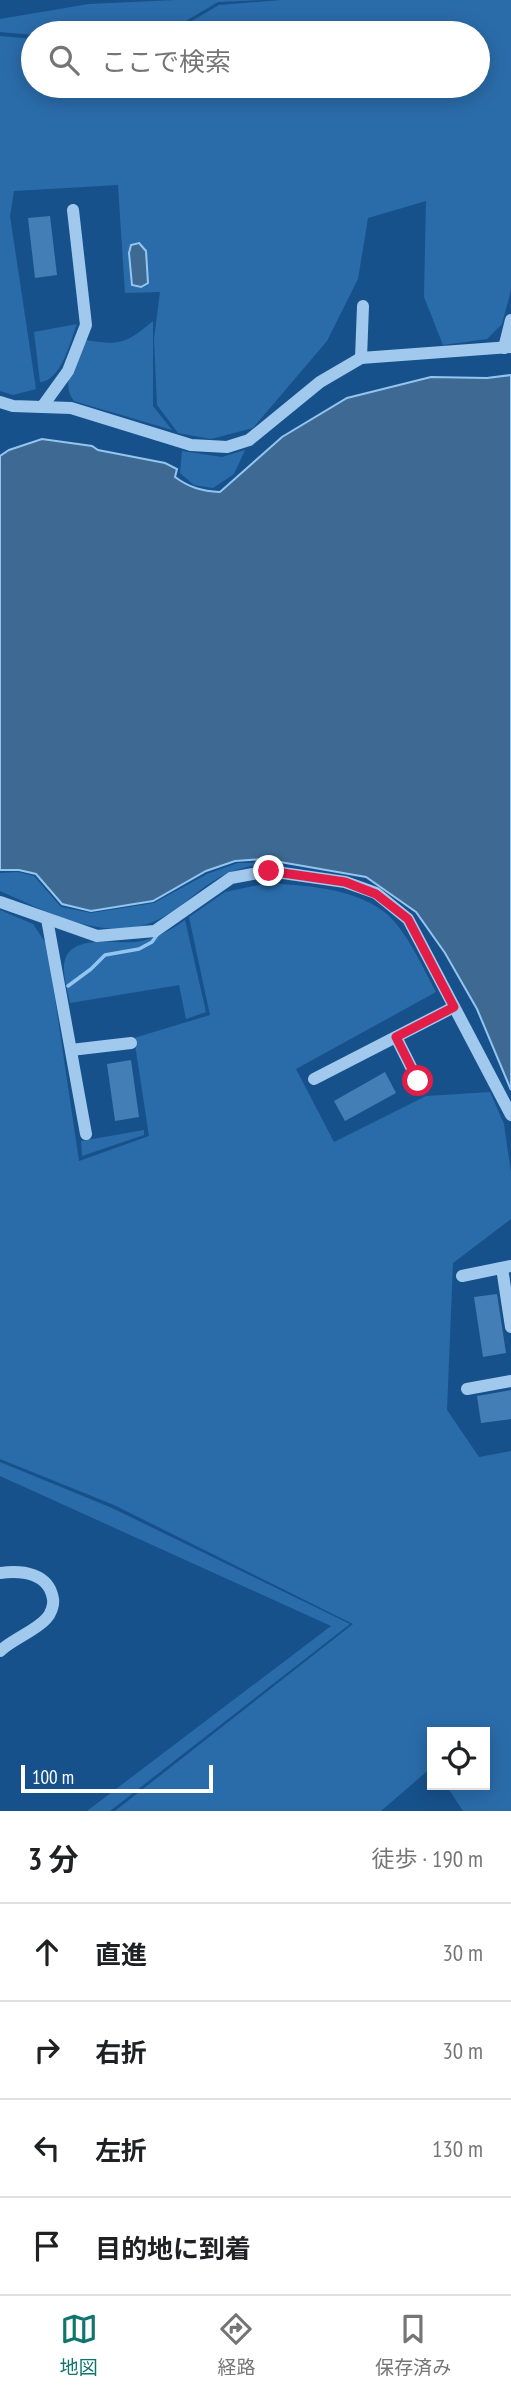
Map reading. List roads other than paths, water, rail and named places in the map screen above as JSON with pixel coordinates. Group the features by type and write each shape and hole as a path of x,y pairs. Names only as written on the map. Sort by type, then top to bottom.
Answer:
{"street":[{"path":"42,407 68,371 86,325 73,210"},
{"path":"361,358 363,306"},
{"path":"0,402 13,406 71,408 191,445 228,447 249,440 320,382 361,358 507,347 511,320"},
{"path":"0,902 97,936 155,931 231,878 269,871 345,882 376,894 408,919 511,1115"},
{"path":"47,919 86,1134"},
{"path":"314,1079 454,1007"},
{"path":"396,1037 418,1081"},
{"path":"71,1050 131,1043"},
{"path":"463,1276 506,1267 511,1326"},
{"path":"467,1389 511,1381"},
{"path":"0,1573 14,1571 43,1578 51,1588 54,1604 47,1619 0,1651"}],"waterway":[{"path":"68,986 105,955 139,949 152,942 157,935"}]}
